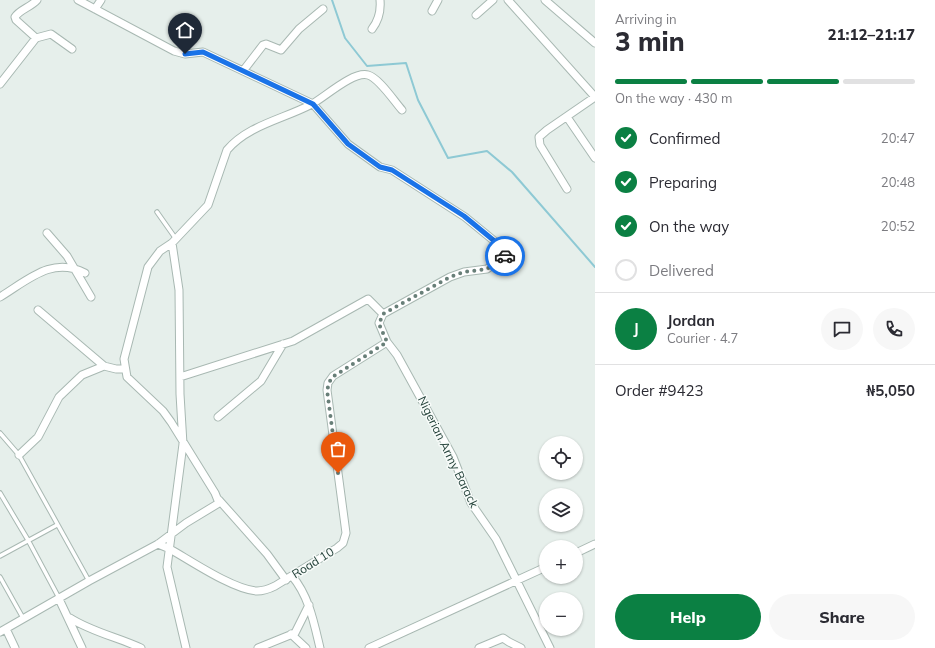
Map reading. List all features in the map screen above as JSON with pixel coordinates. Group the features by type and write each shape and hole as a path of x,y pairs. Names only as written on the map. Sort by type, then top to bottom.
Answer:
{"street":[{"path":"36,38 16,20 15,17 37,0"},
{"path":"78,0 174,51 185,54 203,52 313,104 348,144 380,167 392,170 464,216 509,253 487,269 464,272 450,277 383,314 368,299 293,341 180,377"},
{"path":"95,9 101,0"},
{"path":"372,29 377,22 381,10 380,0"},
{"path":"432,11 438,0"},
{"path":"476,15 494,0"},
{"path":"508,0 595,97 543,133 539,140 566,189"},
{"path":"545,0 595,43"},
{"path":"243,71 263,45 266,44 281,50 299,29 323,9"},
{"path":"1,80 36,38 51,34 72,48"},
{"path":"320,648 309,605 298,584 289,578 219,500 172,422 163,411 127,377 124,369 125,351 148,267 160,251 174,242 208,205 224,156 232,144 260,126 313,104 337,86 366,75 377,80 402,110"},
{"path":"567,116 595,158"},
{"path":"47,233 65,253 91,297"},
{"path":"174,242 179,290 180,377 184,444 173,534 167,567 186,648"},
{"path":"0,297 44,270 73,267 86,273"},
{"path":"38,310 104,366 124,369"},
{"name":"Nigerian Army Barack","path":"383,314 379,324 387,342 397,355 453,457 471,503 496,539 550,648"},
{"name":"Road 10","path":"158,544 247,589 267,590 289,578 343,543 346,533 327,390 328,383 333,376 387,342"},
{"path":"218,417 261,381 283,344"},
{"path":"19,455 38,437 59,397 82,375 104,366"},
{"path":"15,648 4,631 89,581 158,544 186,523 217,506 219,500"},
{"path":"583,550 595,544"},
{"path":"368,648 539,570"},
{"path":"59,599 70,618 81,648"},
{"path":"258,648 274,644 298,630 309,605"},
{"path":"70,618 86,628 119,638 141,648"},
{"path":"291,634 306,648"},
{"path":"479,648 503,638 521,648"}],"lane":[{"path":"157,212 174,242"},
{"path":"0,432 19,455 89,581"},
{"path":"0,493 28,540 59,599"},
{"path":"0,556 57,525"},
{"path":"0,577 23,619"}],"waterway":[{"path":"332,0 345,38 367,66 406,63 418,100 448,158 487,151 512,172 595,267"}],"way so far":[{"path":"338,473 327,390 328,383 331,378 387,342 379,324 380,317 383,314 450,277 476,269 487,269 505,256"}],"route":[{"path":"185,54 203,52 313,104 348,144 380,167 392,170 464,216 509,253 505,256"}]}
